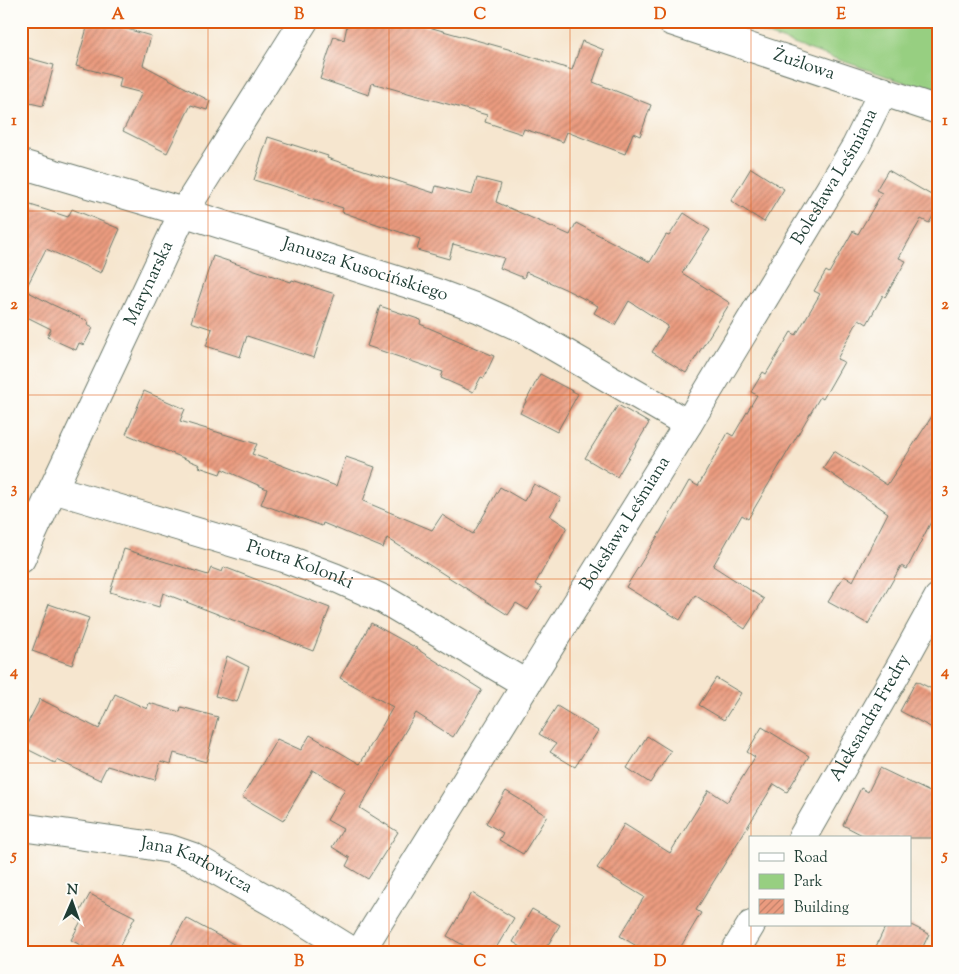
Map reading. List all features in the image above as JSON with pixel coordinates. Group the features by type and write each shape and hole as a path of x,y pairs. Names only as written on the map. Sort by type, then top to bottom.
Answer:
{"street":[{"name":"Marynarska","path":"21,559 183,213 304,21"},
{"name":"Żużlowa","path":"671,21 938,110"},
{"name":"Bolesława Leśmiana","path":"360,953 688,424 856,146 883,91"},
{"name":"Janusza Kusocińskiego","path":"21,164 437,293 480,309 522,328 688,424"},
{"name":"Piotra Kolonki","path":"53,489 284,558 334,577 383,599 526,684"},
{"name":"Aleksandra Fredry","path":"803,836 938,598"},
{"name":"Jana Karłowicza","path":"21,827 147,845 193,857 281,907 355,953"},
{"path":"734,953 750,926"}],"green space":[{"path":"727,21 938,21 938,94"}],"building":[{"path":"89,21 99,21 151,36 143,65 210,101 207,110 191,105 167,153 123,131 142,93 119,87 121,78 76,66"},
{"path":"348,21 407,21 508,49 572,70 582,41 604,50 593,82 651,105 640,136 633,133 625,154 567,132 563,142 524,129 522,134 485,122 487,115 372,83 369,95 320,79 334,36 344,40"},
{"path":"21,56 54,65 43,106 21,101"},
{"path":"268,137 434,193 436,186 472,195 477,178 501,184 496,202 570,235 576,223 650,262 666,235 669,236 684,213 710,230 682,273 730,303 686,373 652,352 668,326 629,301 615,325 594,313 598,306 565,289 526,272 524,278 500,268 504,258 453,244 449,259 417,250 420,239 342,212 343,208 254,180"},
{"path":"751,168 784,189 764,222 731,201"},
{"path":"888,170 938,199 938,208 929,223 921,219 899,258 906,261 885,297 883,295 867,324 859,319 837,359 844,362 823,399 820,397 748,519 742,515 713,566 764,599 745,629 695,595 680,620 626,587 689,481 698,486 728,433 733,436 757,395 751,392 763,372 766,374 791,332 796,335 820,294 814,291 826,271 829,273 853,231 858,234 882,193 876,190"},
{"path":"21,202 68,217 72,209 120,229 101,273 46,249 25,290 88,321 87,325 93,328 84,345 79,343 76,350 47,337 51,329 21,314"},
{"path":"213,256 291,282 292,280 335,294 314,358 247,336 240,357 206,346 212,329 191,322"},
{"path":"380,306 421,320 420,324 494,356 484,378 481,377 473,392 441,378 443,372 367,346"},
{"path":"540,374 578,394 557,432 520,413"},
{"path":"144,391 185,409 180,421 257,444 252,454 336,486 346,457 375,467 363,501 432,530 442,515 473,534 500,487 524,501 534,484 561,498 550,516 567,527 535,584 542,588 528,610 516,603 508,615 387,538 383,548 323,523 322,526 261,504 267,489 222,469 220,474 199,467 200,465 126,434"},
{"path":"618,405 649,423 617,477 585,458"},
{"path":"938,407 938,508 907,569 901,566 868,624 828,602 844,576 853,581 888,513 823,468 834,451 887,485"},
{"path":"124,549 208,575 211,568 222,572 224,567 330,608 313,651 163,593 159,607 110,592"},
{"path":"49,604 89,618 72,665 32,651"},
{"path":"371,623 420,650 482,690 453,737 416,713 360,808 398,832 368,879 346,866 350,858 332,847 343,829 327,820 345,789 313,770 283,821 242,797 277,739 301,750 310,735 360,764 393,707 340,678"},
{"path":"227,656 249,667 237,702 215,696"},
{"path":"716,678 741,693 724,720 699,705"},
{"path":"916,681 938,692 938,731 900,711"},
{"path":"115,694 147,709 149,703 180,712 181,707 218,717 206,762 174,753 171,764 161,761 155,780 107,766 100,780 57,760 55,763 21,746 21,736 40,699 99,729"},
{"path":"557,706 598,731 575,767 550,752 556,744 539,734"},
{"path":"762,727 809,756 787,792 774,784 696,910 701,913 677,953 648,953 620,936 644,897 597,868 624,824 670,853 709,790 727,802 755,757 747,752"},
{"path":"647,736 671,751 650,783 627,768"},
{"path":"880,768 938,796 938,838 864,836 843,825 861,788 868,792"},
{"path":"506,791 547,816 523,854 499,840 503,833 486,823"},
{"path":"472,893 514,918 493,953 477,953 447,936"},
{"path":"90,894 135,917 116,953 95,953 71,940 81,921 76,919"},
{"path":"532,909 560,925 543,953 531,953 513,942"},
{"path":"186,918 250,953 167,953"},
{"path":"886,926 912,926 929,934 920,953 873,953"}]}
